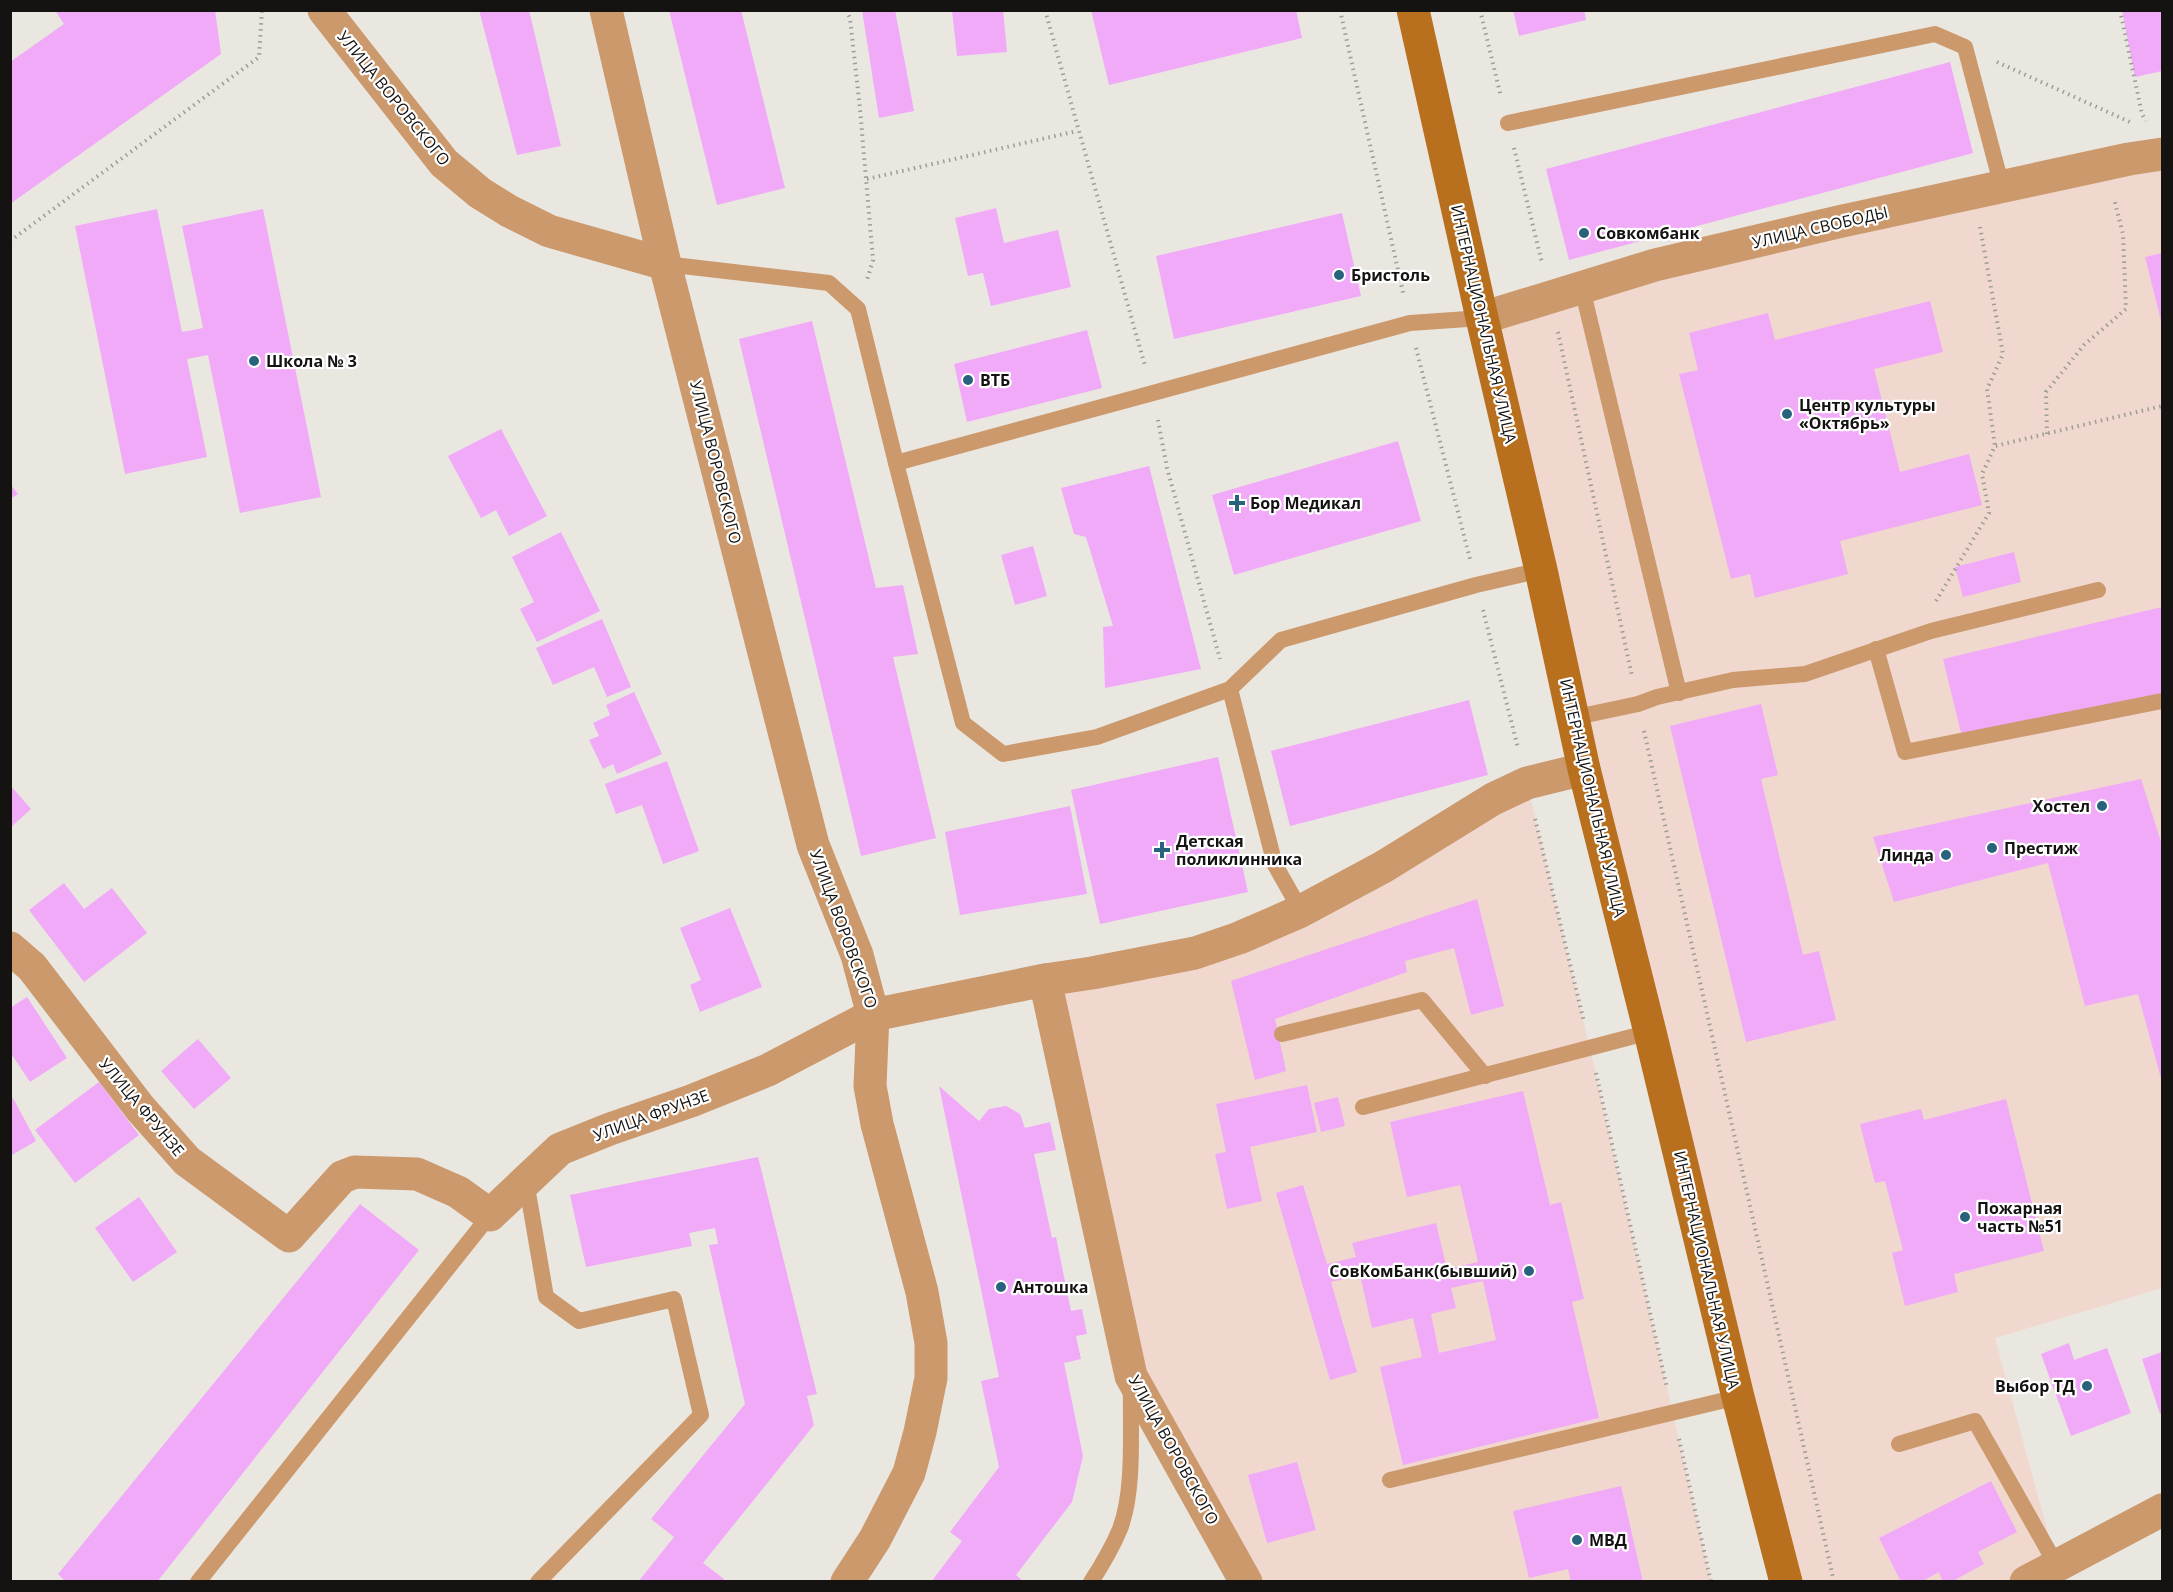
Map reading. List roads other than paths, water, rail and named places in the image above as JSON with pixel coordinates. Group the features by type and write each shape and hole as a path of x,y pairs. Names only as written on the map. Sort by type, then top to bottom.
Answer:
{"street":[{"name":"УЛИЦА ВОРОВСКОГО","path":"324,10 444,163 480,192 509,212 549,231 665,264"},
{"name":"УЛИЦА ВОРОВСКОГО","path":"606,10 665,264 813,845 857,955 873,1015 1045,980 1131,1376 1246,1581"},
{"name":"ИНТЕРНАЦИОНАЛЬНАЯ УЛИЦА","path":"1413,10 1584,769 1738,1397 1786,1581"},
{"name":"УЛИЦА СВОБОДЫ","path":"1482,318 1655,265 1838,222 2105,164 2163,154"},
{"path":"1045,980 1195,953 1239,938 1301,911 1383,867 1493,800 1527,783 1584,769"},
{"name":"УЛИЦА ФРУНЗЕ","path":"10,948 32,967 140,1108 187,1161 289,1236 342,1177 355,1172 417,1174 458,1192 490,1215 560,1149 768,1070 873,1015"},
{"path":"846,1581 875,1539 909,1473 931,1378 931,1343 922,1292 877,1124 870,1086 873,1015"},
{"path":"2026,1581 2163,1510"}],"lane":[{"path":"1508,123 1935,34 1965,47 1988,190"},
{"path":"665,264 829,283 858,309 963,723 1003,754 1097,737 1230,689 1281,640 1476,585 1541,570"},
{"path":"1582,288 1679,693"},
{"path":"896,463 1410,323 1482,318"},
{"path":"1572,718 1733,680 1805,674 1937,629 2098,590"},
{"path":"1876,649 1905,752 2163,701"},
{"path":"1230,689 1275,865 1301,911"},
{"path":"1282,1035 1422,1000 1485,1076"},
{"path":"1363,1107 1650,1032"},
{"path":"526,1181 546,1297 579,1321 674,1299 701,1414 538,1581"},
{"path":"198,1581 490,1215"},
{"path":"1090,1581 1106,1559 1121,1527 1130,1482 1131,1376"},
{"path":"1390,1480 1738,1397"},
{"path":"1899,1444 1975,1421 2056,1566"}],"place":[{"name":"Совкомбанк","path":"1584,233"},
{"name":"Бристоль","path":"1339,275"},
{"name":"Школа № 3","path":"254,361"},
{"name":"ВТБ","path":"968,380"},
{"name":"Центр культуры «Октябрь»","path":"1787,414"},
{"name":"Бор Медикал","path":"1237,503"},
{"name":"Хостел","path":"2102,806"},
{"name":"Престиж","path":"1992,848"},
{"name":"Детская поликлинника","path":"1162,850"},
{"name":"Линда","path":"1946,855"},
{"name":"Пожарная часть №51","path":"1965,1217"},
{"name":"СовКомБанк(бывший)","path":"1529,1271"},
{"name":"Антошка","path":"1001,1287"},
{"name":"Выбор ТД","path":"2087,1386"},
{"name":"МВД","path":"1577,1540"}]}
